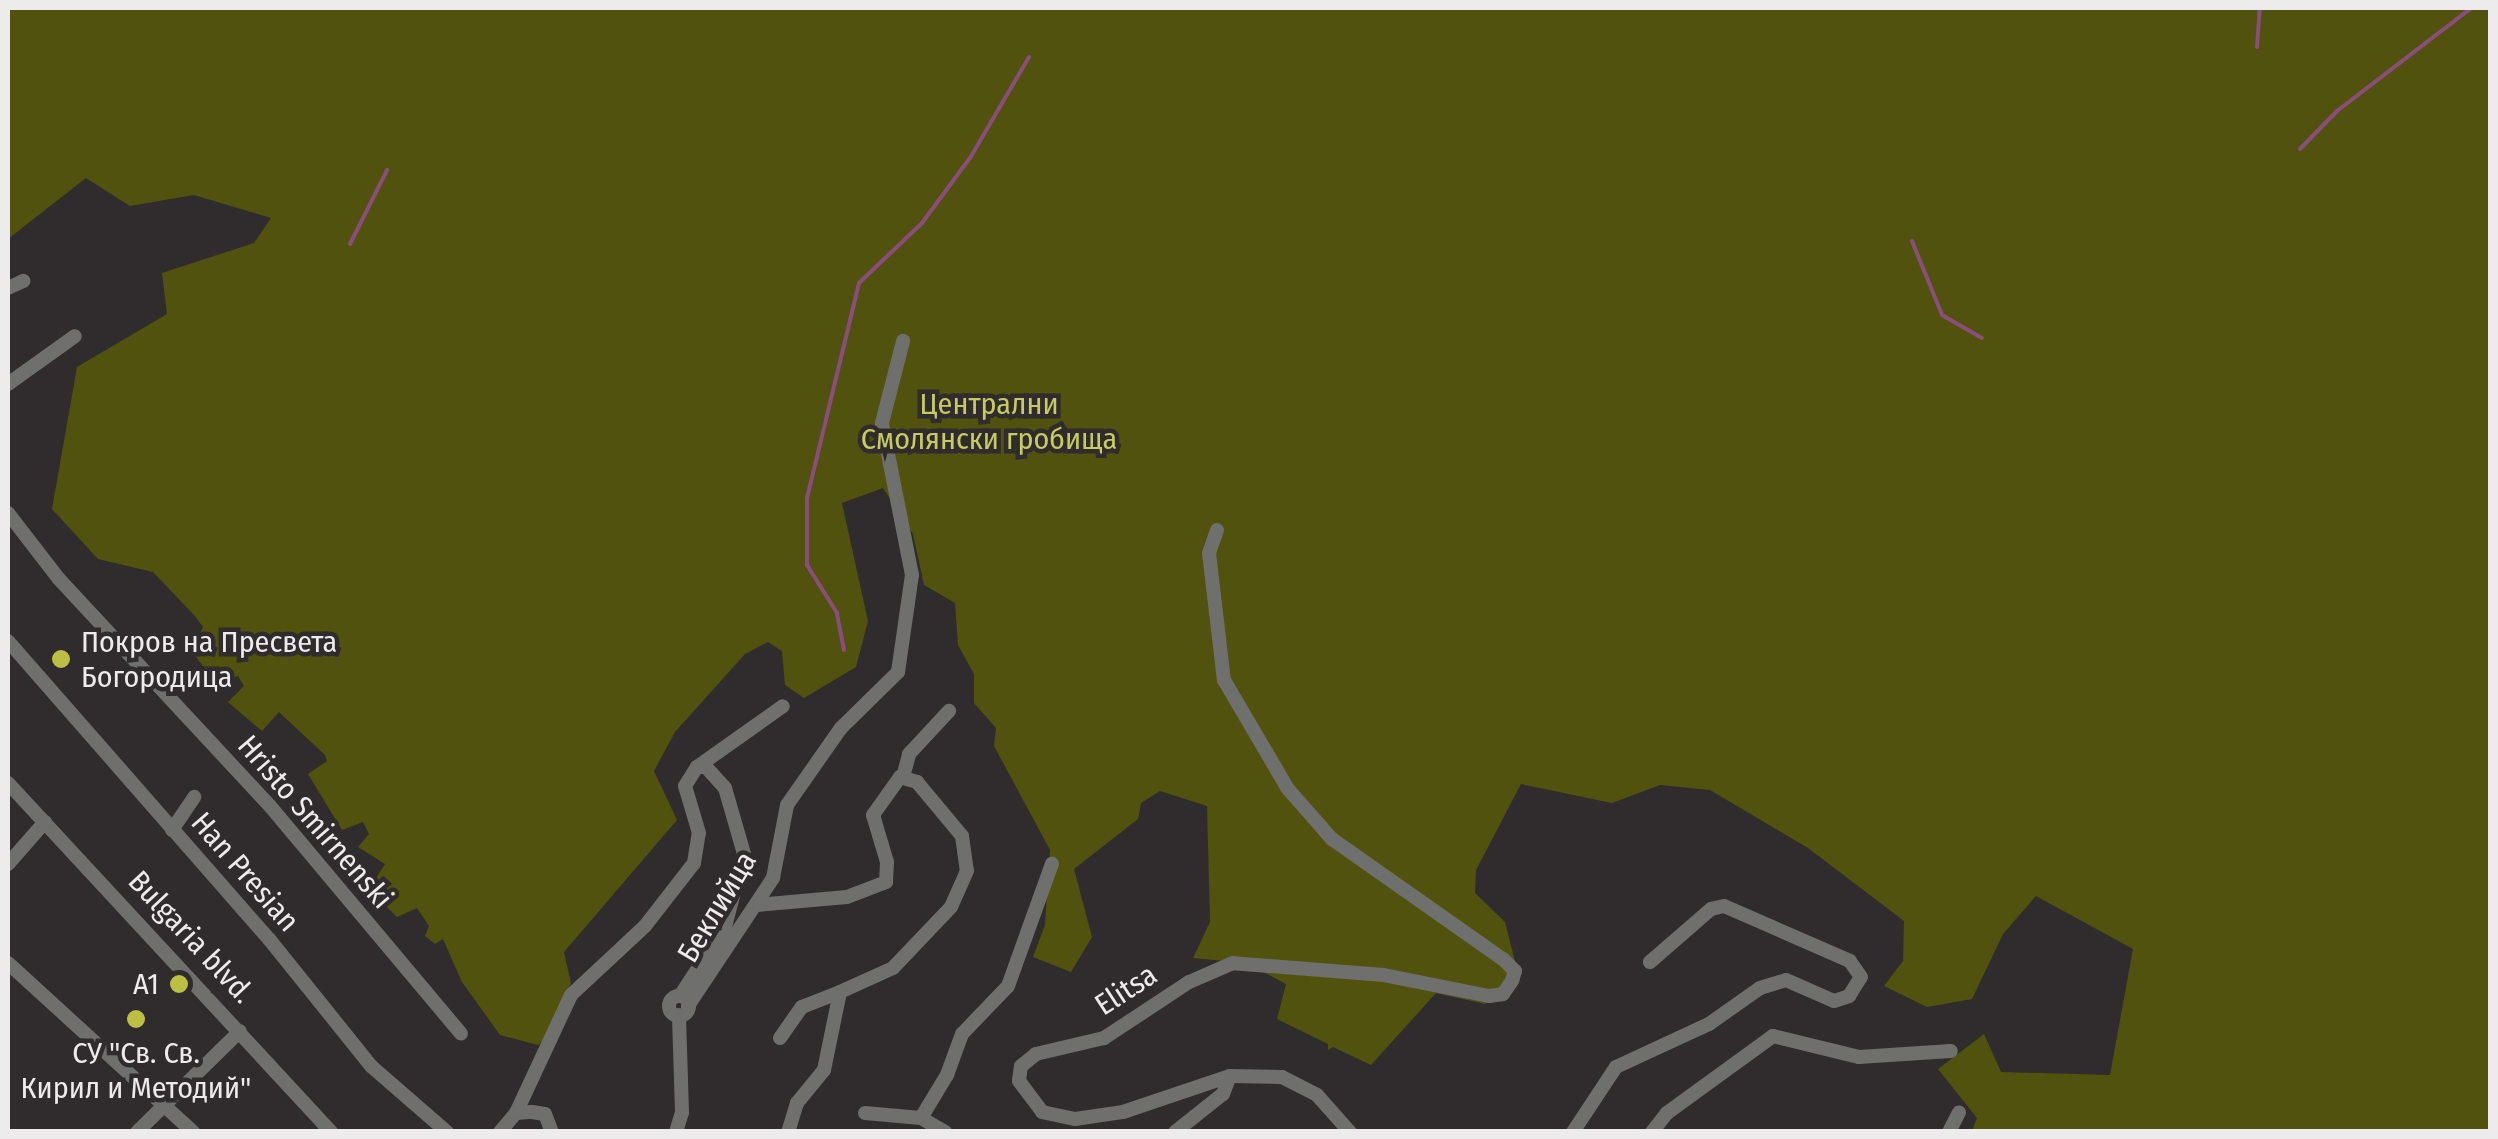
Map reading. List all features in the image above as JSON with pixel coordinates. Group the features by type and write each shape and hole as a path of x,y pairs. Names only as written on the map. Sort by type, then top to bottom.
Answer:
{"street":[{"path":"8,288 22,281"},
{"path":"8,384 75,336"},
{"name":"Беклийца","path":"683,1006 757,905 778,865 787,806 841,728 888,687 903,655 912,576 882,423 903,341"},
{"name":"Hristo Smirnenski","path":"8,513 58,578 270,806 461,1034"},
{"name":"Elitsa","path":"1217,530 1208,554 1218,656 1232,696 1270,761 1332,839 1491,950 1514,971 1503,994 1489,996 1366,972 1233,962 1189,982 1104,1038 1036,1054 1019,1074 1035,1107 1075,1119 1123,1112 1230,1076 1263,1074 1300,1084 1350,1132"},
{"name":"Han Presian","path":"8,641 371,1066 448,1132"},
{"path":"500,1132 516,1113 571,995 645,926 694,863 699,833 684,786 698,767 783,706"},
{"path":"757,905 847,897 886,882 888,862 873,815 887,787 903,776 909,754 949,711"},
{"path":"676,1132 682,1112 683,1006 725,927 744,854 717,773 698,767"},
{"path":"780,1038 802,1007 866,984 916,948 951,907 966,872 962,836 947,812 903,776"},
{"name":"Bulgaria blvd.","path":"8,783 332,1132"},
{"path":"172,830 194,798"},
{"path":"8,864 45,822"},
{"path":"921,1118 947,1075 962,1034 1008,986 1052,864"},
{"path":"1573,1132 1616,1067 1709,1024 1760,988 1786,980 1834,1002 1849,996 1861,977 1850,961 1724,906 1711,909 1650,962"},
{"path":"8,962 193,1132"},
{"path":"788,1132 797,1103 824,1070 840,992"},
{"path":"137,1132 240,1030"},
{"path":"1652,1132 1667,1113 1774,1036 1859,1057 1951,1051"},
{"path":"1175,1132 1223,1094 1230,1076"},
{"path":"1949,1132 1959,1112"},
{"path":"516,1113 545,1114 552,1132"},
{"path":"865,1113 921,1118 945,1132"}],"green space":[{"name":"Централни Смолянски гробища","path":"8,8 2490,8 2490,1131 1972,1131 1977,1118 1938,1069 1984,1034 2001,1072 2110,1075 2133,949 2036,896 2003,934 1972,999 1927,1007 1884,986 1903,961 1904,921 1808,848 1710,790 1660,785 1612,803 1521,784 1476,870 1475,893 1505,922 1520,981 1485,1004 1436,993 1371,1065 1333,1047 1328,1050 1328,1044 1277,1019 1286,984 1247,963 1193,958 1210,922 1207,806 1160,791 1141,803 1138,819 1074,869 1092,937 1071,972 1033,957 1045,925 1050,850 994,746 996,728 974,703 974,674 958,645 955,603 924,585 913,534 883,488 842,503 868,621 856,667 804,698 785,685 782,651 768,642 745,654 675,732 654,771 677,820 564,952 571,983 546,1039 538,1045 500,1035 462,982 443,939 435,944 425,936 429,926 417,908 397,917 369,889 385,864 358,847 369,834 363,822 342,830 308,774 327,761 325,755 279,712 262,731 228,702 244,686 238,676 216,682 192,652 203,627 194,615 153,572 98,559 52,509 77,367 167,314 162,273 254,243 271,218 194,195 130,206 86,178 8,239"}],"waterway":[{"path":"2257,47 2260,8"},
{"path":"2300,149 2337,111 2471,8"},
{"path":"844,650 837,613 807,565 807,498 859,283 922,223 970,158 1029,57"},
{"path":"350,244 387,170"},
{"path":"1912,241 1942,315 1982,338"}],"place":[{"name":"Покров на Пресвета Богородица","path":"61,659"},
{"name":"A1","path":"179,984"},
{"name":"СУ \"Св. Св. Кирил и Методий\"","path":"136,1019"}]}
